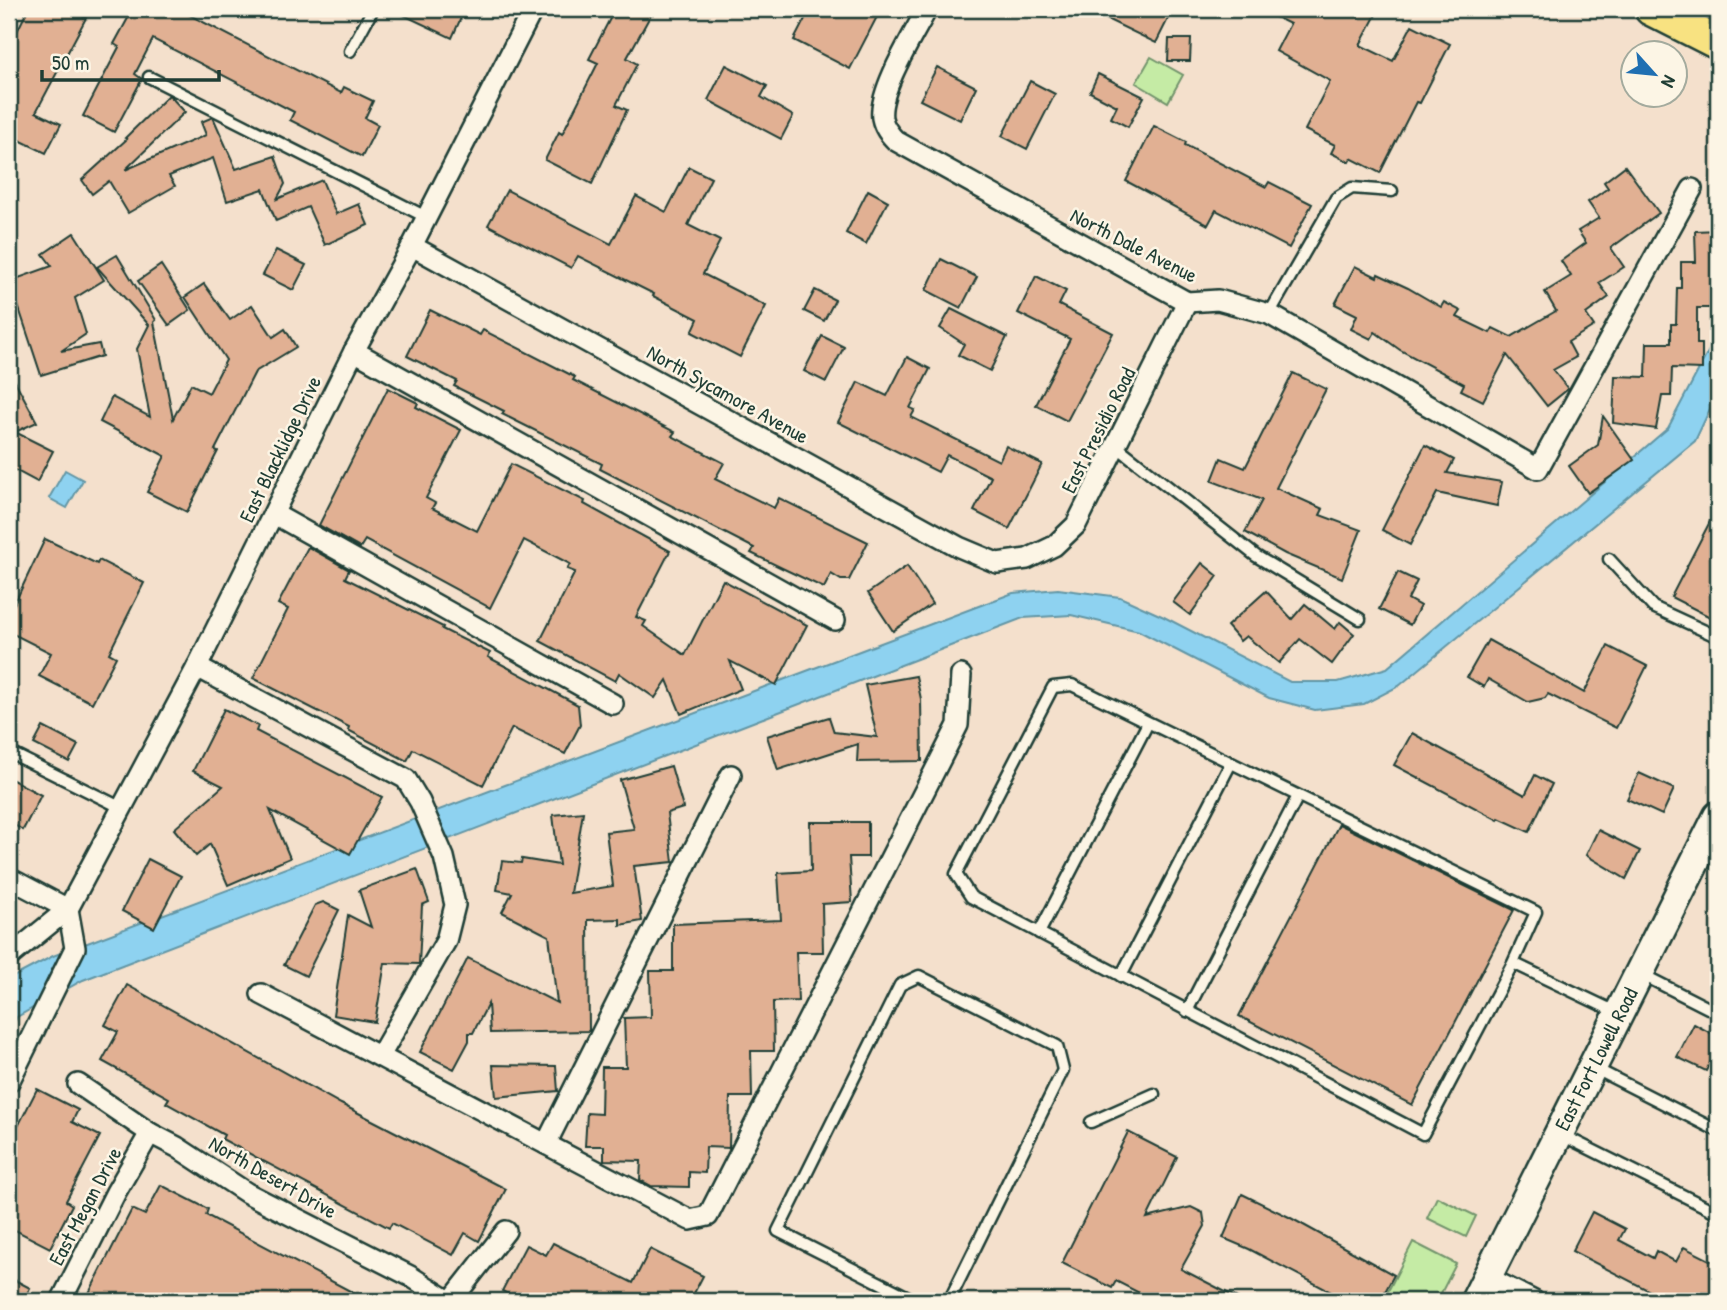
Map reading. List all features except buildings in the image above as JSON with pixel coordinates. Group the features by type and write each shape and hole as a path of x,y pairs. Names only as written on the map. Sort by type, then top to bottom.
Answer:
{"main road":[{"path":"1651,9 1718,43"},
{"name":"East Fort Lowell Road","path":"1481,1289 1717,820"}],"street":[{"name":"East Blacklidge Drive","path":"9,957 68,909 197,667 354,351 412,246 533,9"},
{"name":"North Dale Avenue","path":"927,9 892,77 882,107 886,131 906,148 1187,302 1218,300 1269,314 1538,469 1692,188"},
{"name":"North Sycamore Avenue","path":"412,246 960,547 997,563 1027,559"},
{"name":"East Presidio Road","path":"1027,559 1054,546 1076,525 1187,302"},
{"path":"354,351 835,620"},
{"path":"274,514 613,704"},
{"path":"197,667 406,779 420,803 444,857 455,905 446,941 380,1056"},
{"path":"261,994 690,1220 708,1216 958,725 961,675"},
{"path":"546,1144 731,775"},
{"path":"9,878 68,909 75,948 9,1082"},
{"name":"North Desert Drive","path":"78,1084 150,1133 177,1147 247,1193 410,1276 450,1301"},
{"name":"East Megan Drive","path":"61,1301 116,1192 150,1133"},
{"path":"450,1301 506,1231"},
{"path":"1481,1289 1534,1301"}],"lane":[{"path":"351,51 373,9"},
{"path":"149,77 426,218"},
{"path":"1269,314 1336,198 1352,188 1392,191"},
{"path":"1115,445 1256,556 1360,618"},
{"path":"1609,559 1653,607 1718,637"},
{"path":"1072,685 1231,763 1536,912 1513,963 1423,1134 971,897 957,874 1053,688 1072,685"},
{"path":"1039,933 1148,723"},
{"path":"9,752 122,807"},
{"path":"1121,976 1231,763"},
{"path":"1188,1011 1298,796"},
{"path":"1513,963 1619,1014"},
{"path":"1640,973 1718,1013"},
{"path":"916,1301 778,1231 900,985 919,976 1057,1046 1063,1070 948,1301"},
{"path":"1592,1067 1718,1131"},
{"path":"1091,1122 1154,1094"},
{"path":"1559,1134 1718,1213"}],"green space":[{"path":"1151,57 1183,75 1168,102 1136,83"},
{"path":"1437,1197 1476,1216 1466,1237 1427,1218"},
{"path":"1413,1242 1456,1264 1437,1301 1383,1301"}],"water":[{"path":"1718,333 1718,392 1695,441 1399,686 1364,704 1315,710 1269,698 1139,631 1071,615 1023,618 83,980 17,1017 9,1033 9,985 13,977 53,956 1013,593 1058,589 1120,597 1290,682 1338,682 1387,668 1668,428"},
{"path":"65,470 83,480 67,508 49,498"}]}
